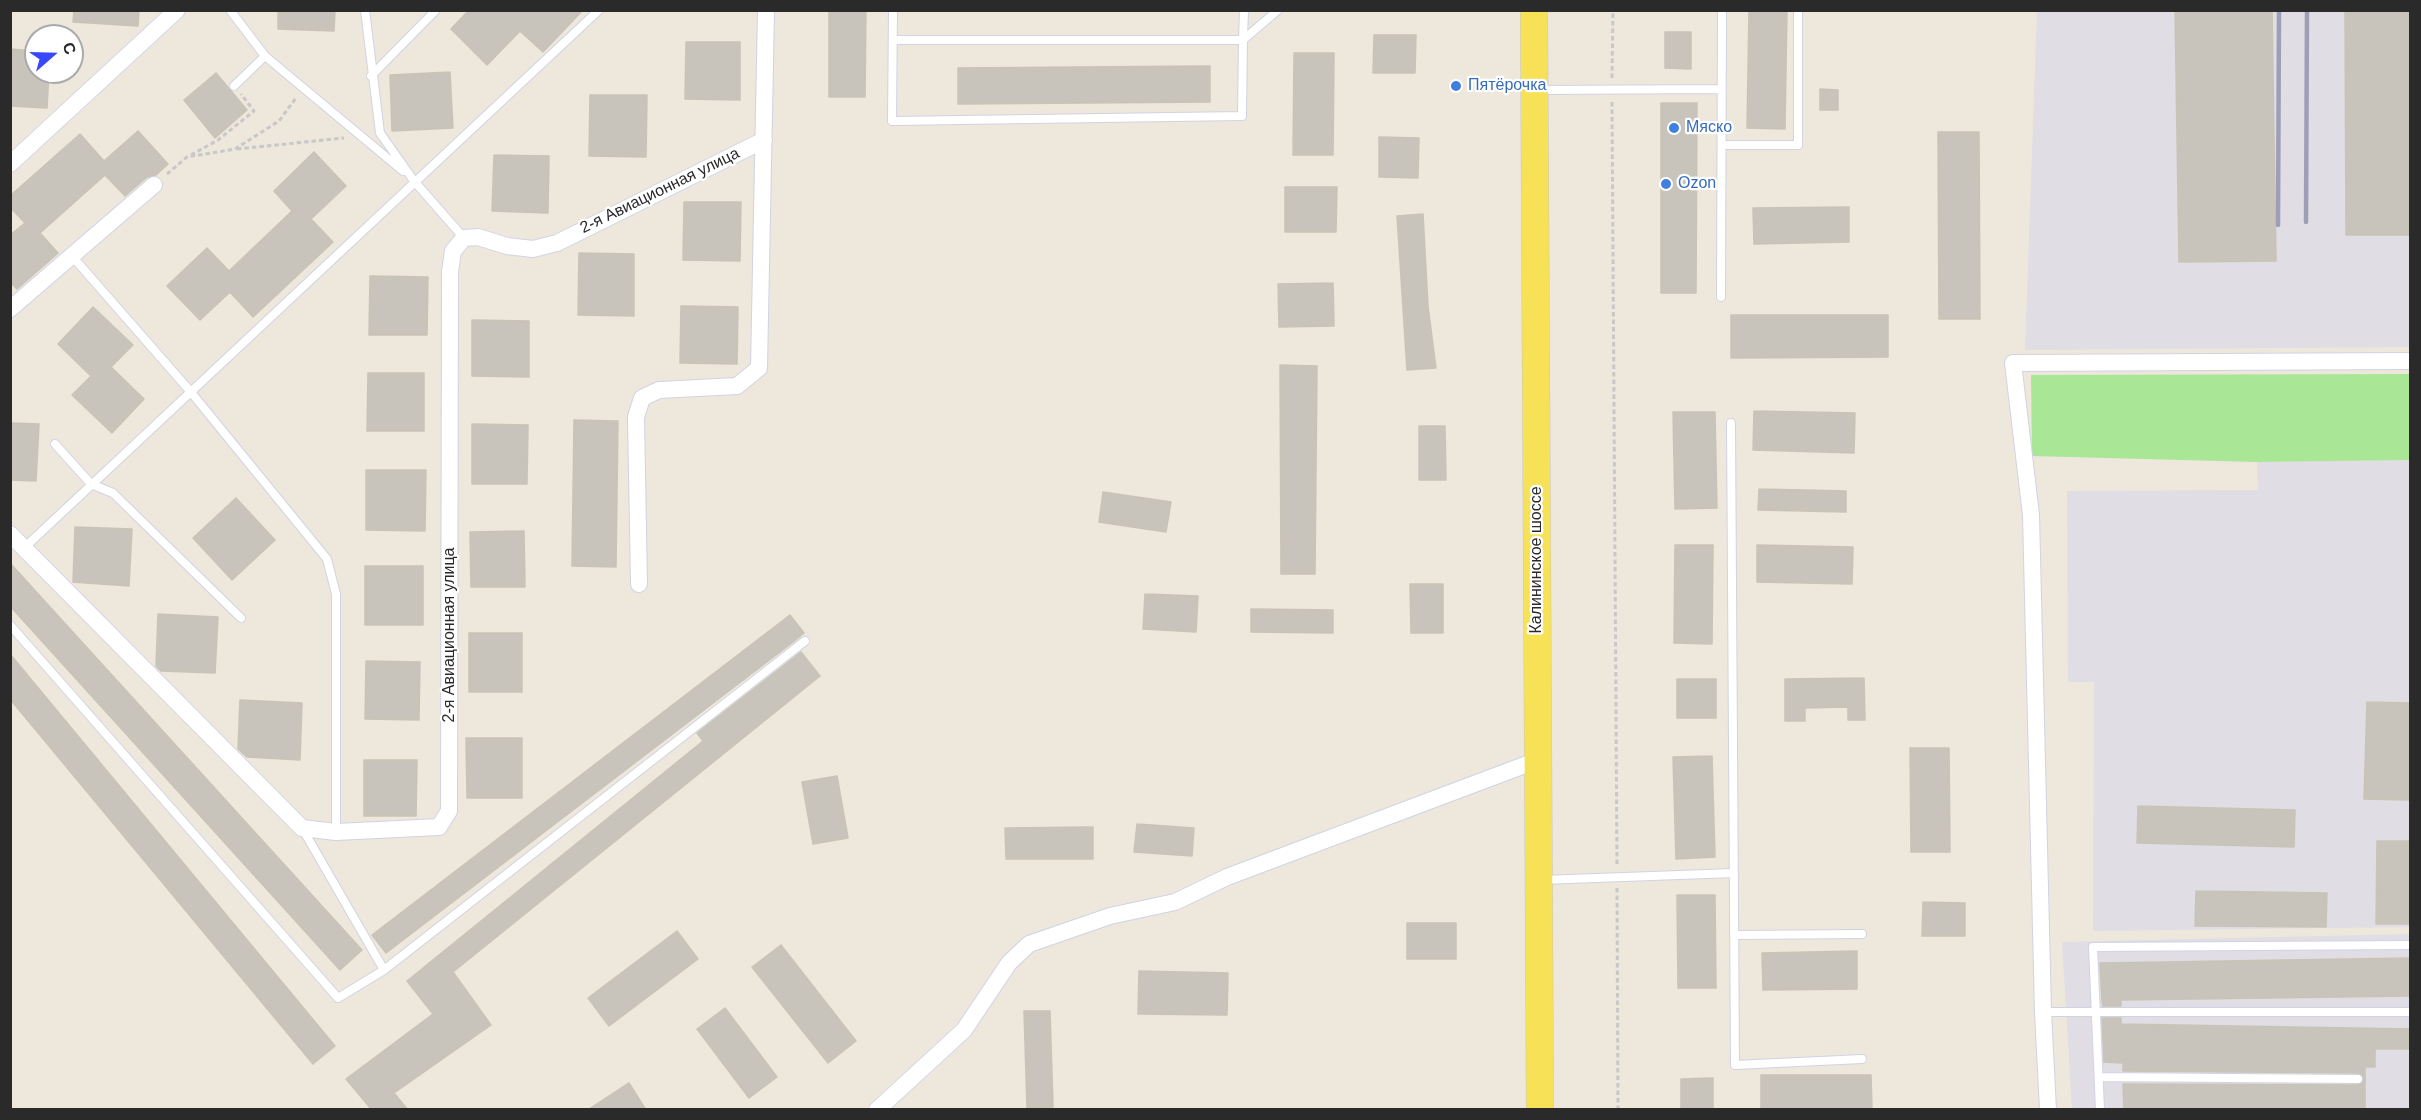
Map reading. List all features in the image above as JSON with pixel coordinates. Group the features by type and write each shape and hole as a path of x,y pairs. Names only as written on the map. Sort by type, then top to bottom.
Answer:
{"main road":[{"name":"Калининское шоссе","path":"1534,10 1540,1110"}],"street":[{"path":"10,164 177,10"},
{"name":"2-я Авиационная улица","path":"639,584 636,417 642,398 659,390 736,386 759,368 766,10"},
{"name":"2-я Авиационная улица","path":"302,828 336,832 439,827 449,811 450,272 453,250 464,238 478,237 507,246 533,249 557,243 764,140"},
{"path":"10,309 154,185"},
{"path":"2048,1110 2043,1012 2031,515 2013,363 2410,361"},
{"path":"10,534 302,828"},
{"path":"877,1110 964,1030 1009,963 1029,944 1110,916 1175,902 1227,877 1538,760"}],"lane":[{"path":"230,10 265,56 414,181"},
{"path":"365,10 371,76 380,133 414,181 464,238"},
{"path":"371,76 436,10"},
{"path":"24,548 599,10"},
{"path":"893,10 892,121 1242,116 1244,10"},
{"path":"893,40 1243,40 1278,10"},
{"path":"1721,297 1722,10"},
{"path":"1722,145 1798,145 1798,10"},
{"path":"234,86 265,56"},
{"path":"1534,90 1721,88"},
{"path":"72,256 190,391 327,559 336,594 336,832"},
{"path":"1731,423 1736,1065 1862,1059"},
{"path":"55,444 91,484 113,493 241,618"},
{"path":"10,625 338,998 384,970 805,641"},
{"path":"302,828 384,970"},
{"path":"1538,880 1734,873"},
{"path":"1734,935 1862,934"},
{"path":"2100,1110 2093,947 2410,945"},
{"path":"2043,1012 2410,1012"},
{"path":"2099,1077 2358,1079"}],"path":[{"path":"1613,10 1618,1110"},
{"path":"154,185 187,157 218,140 254,111 234,86"},
{"path":"235,149 279,121 303,88"},
{"path":"187,157 235,149 361,136"}],"shaded area":[{"path":"2037,11 2410,11 2410,347 2025,350"},
{"path":"2410,460 2410,927 2093,931 2094,682 2068,682 2067,491 2258,490 2257,462"},
{"path":"2410,934 2410,1109 2072,1109 2062,942"}],"green space":[{"path":"2410,374 2410,460 2257,462 2032,456 2031,375"}],"building":[{"path":"74,10 139,10 138,26 73,22"},
{"path":"278,10 335,10 334,31 278,29"},
{"path":"469,10 583,10 543,52 520,31 487,65 451,29"},
{"path":"829,10 866,10 865,97 829,97"},
{"path":"1749,10 1787,10 1785,129 1747,128"},
{"path":"2175,10 2272,10 2276,261 2179,262"},
{"path":"2345,10 2410,10 2410,235 2346,235"},
{"path":"1665,32 1691,32 1691,69 1665,68"},
{"path":"1374,35 1416,35 1415,73 1373,73"},
{"path":"686,42 740,42 740,100 685,99"},
{"path":"10,49 24,50 24,84 48,84 47,108 10,106"},
{"path":"1294,53 1334,53 1333,155 1293,155"},
{"path":"1210,66 1210,102 958,104 958,68"},
{"path":"450,72 453,128 392,131 390,75"},
{"path":"216,73 247,110 215,138 184,100"},
{"path":"1820,89 1838,90 1838,110 1820,110"},
{"path":"590,95 647,95 646,157 589,156"},
{"path":"1661,103 1697,103 1696,293 1661,293"},
{"path":"138,131 168,164 156,175 147,177 125,196 105,175 40,233 58,253 17,289 10,282 10,235 25,223 10,207 10,196 80,134 104,161"},
{"path":"1938,132 1979,132 1980,319 1939,319"},
{"path":"1379,137 1419,138 1418,178 1379,177"},
{"path":"314,152 346,186 311,219 333,242 253,317 230,292 200,320 167,286 207,248 229,271 292,211 274,191"},
{"path":"494,155 549,156 548,213 492,211"},
{"path":"1285,187 1337,187 1336,232 1285,232"},
{"path":"684,202 741,202 740,261 683,260"},
{"path":"1849,207 1849,242 1754,244 1753,208"},
{"path":"1423,214 1428,306 1436,368 1407,370 1397,216"},
{"path":"579,253 634,254 634,316 578,315"},
{"path":"370,276 428,277 427,335 369,335"},
{"path":"1333,283 1334,326 1279,327 1278,284"},
{"path":"681,306 738,307 737,364 680,363"},
{"path":"93,307 133,345 111,367 144,399 112,433 72,395 91,376 58,344"},
{"path":"1731,315 1888,315 1888,357 1731,358"},
{"path":"472,320 529,321 529,377 472,376"},
{"path":"1280,365 1317,366 1315,574 1281,574"},
{"path":"368,373 424,373 424,431 367,431"},
{"path":"1754,411 1855,413 1854,453 1753,450"},
{"path":"1673,412 1715,412 1717,508 1675,509"},
{"path":"574,420 618,421 616,567 572,566"},
{"path":"10,423 39,424 36,481 10,480"},
{"path":"472,424 528,425 527,484 472,484"},
{"path":"1419,426 1445,426 1446,480 1419,480"},
{"path":"366,470 426,470 425,531 366,530"},
{"path":"1759,489 1846,491 1846,512 1758,510"},
{"path":"1103,492 1171,502 1166,532 1099,522"},
{"path":"236,498 275,540 232,580 193,538"},
{"path":"75,527 132,529 129,586 73,582"},
{"path":"524,531 525,587 471,587 470,532"},
{"path":"1675,545 1713,545 1712,644 1674,643"},
{"path":"1757,545 1853,547 1852,584 1757,582"},
{"path":"10,563 362,950 340,970 10,606"},
{"path":"365,566 423,566 423,625 365,625"},
{"path":"1410,584 1443,584 1443,633 1411,633"},
{"path":"1145,594 1198,596 1196,632 1143,629"},
{"path":"1251,609 1333,610 1333,633 1251,632"},
{"path":"158,614 218,617 215,673 161,671 156,666"},
{"path":"790,615 804,633 386,953 372,935"},
{"path":"469,633 522,633 522,692 469,692"},
{"path":"801,652 820,676 453,972 491,1025 394,1093 408,1110 372,1110 346,1079 433,1014 407,981 703,741 697,733"},
{"path":"10,654 335,1046 313,1064 10,699"},
{"path":"366,661 420,662 419,720 365,719"},
{"path":"1864,678 1865,720 1848,720 1848,707 1805,708 1805,721 1785,721 1785,679"},
{"path":"1677,679 1716,679 1716,718 1677,718"},
{"path":"240,700 302,703 300,760 247,757 238,749"},
{"path":"2367,702 2410,703 2410,800 2364,799"},
{"path":"466,738 522,738 522,798 467,798"},
{"path":"1910,748 1949,748 1950,852 1911,852"},
{"path":"1712,756 1715,857 1676,859 1673,757"},
{"path":"364,760 417,760 416,816 364,816"},
{"path":"837,776 848,838 813,844 802,782"},
{"path":"2138,806 2295,810 2294,847 2137,843"},
{"path":"1137,824 1194,828 1192,856 1134,852"},
{"path":"1093,827 1093,859 1006,859 1005,828"},
{"path":"2377,841 2410,841 2410,924 2376,924"},
{"path":"2196,891 2327,893 2326,927 2195,926"},
{"path":"1677,895 1715,895 1716,988 1678,988"},
{"path":"1923,902 1965,903 1965,936 1922,936"},
{"path":"1407,923 1456,923 1456,959 1407,959"},
{"path":"677,931 698,959 609,1026 588,998"},
{"path":"781,945 856,1041 828,1063 752,967"},
{"path":"1857,951 1857,989 1763,990 1762,953"},
{"path":"2410,958 2410,996 2121,1000 2121,1006 2103,1006 2102,1000 2100,963"},
{"path":"1139,971 1228,973 1227,1015 1138,1014"},
{"path":"725,1008 777,1077 749,1098 697,1029"},
{"path":"1024,1011 1050,1011 1053,1107 1027,1108"},
{"path":"2102,1018 2121,1018 2121,1024 2410,1029 2410,1049 2375,1049 2375,1067 2365,1067 2365,1110 2124,1110 2123,1084 2358,1085 2364,1078 2358,1073 2123,1071 2123,1063 2104,1062"},
{"path":"1761,1075 1871,1075 1872,1110 1761,1110"},
{"path":"1713,1078 1713,1110 1681,1110 1681,1079"},
{"path":"629,1083 646,1110 588,1110"}],"railway":[{"path":"2278,225 2279,10"},
{"path":"2306,222 2307,10"}],"place":[{"name":"Пятёрочка","path":"1456,86"},
{"name":"Мяско","path":"1674,128"},
{"name":"Ozon","path":"1666,184"}]}
